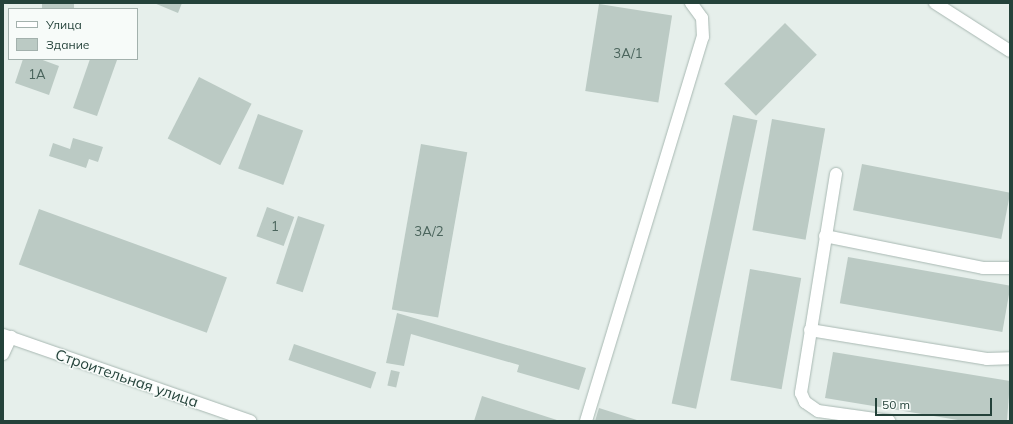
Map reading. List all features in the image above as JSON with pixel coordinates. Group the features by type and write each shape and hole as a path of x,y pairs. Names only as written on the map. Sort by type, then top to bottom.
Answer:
{"street":[{"path":"586,421 703,37 702,18 691,3"},
{"path":"935,3 1010,51"},
{"path":"836,174 810,330 802,393 805,402 818,411 888,421"},
{"path":"825,236 983,268 1010,268"},
{"path":"810,330 987,359 1010,358"},
{"path":"3,354 7,336"},
{"name":"Строительная улица","path":"7,336 250,421"}],"building":[{"path":"42,3 74,3 74,8 42,8"},
{"path":"154,3 182,3 178,13"},
{"path":"599,4 672,16 658,102 585,91"},
{"path":"785,23 817,55 756,116 724,84"},
{"path":"23,60 43,60 59,66 49,95 15,83"},
{"path":"90,60 117,60 97,116 73,108"},
{"path":"199,77 252,104 220,165 168,138"},
{"path":"258,114 303,130 283,185 238,169"},
{"path":"733,115 757,120 696,409 672,404"},
{"path":"772,119 825,128 806,240 752,230"},
{"path":"73,138 103,147 98,162 89,159 86,168 49,156 53,143 70,149"},
{"path":"421,144 467,152 438,318 392,309"},
{"path":"862,164 1010,193 1001,239 853,210"},
{"path":"267,207 294,217 284,246 256,236"},
{"path":"39,209 227,277 207,333 19,264"},
{"path":"298,216 325,225 303,292 276,284"},
{"path":"848,257 1010,286 1002,332 840,303"},
{"path":"750,269 801,278 782,389 730,380"},
{"path":"397,313 586,368 579,390 517,372 519,365 411,334 404,366 386,363"},
{"path":"294,344 376,372 371,388 288,360"},
{"path":"833,352 1010,381 1007,421 964,421 825,398"},
{"path":"391,370 400,372 396,388 387,386"},
{"path":"482,396 560,421 474,421"},
{"path":"599,408 640,421 595,421"}]}
